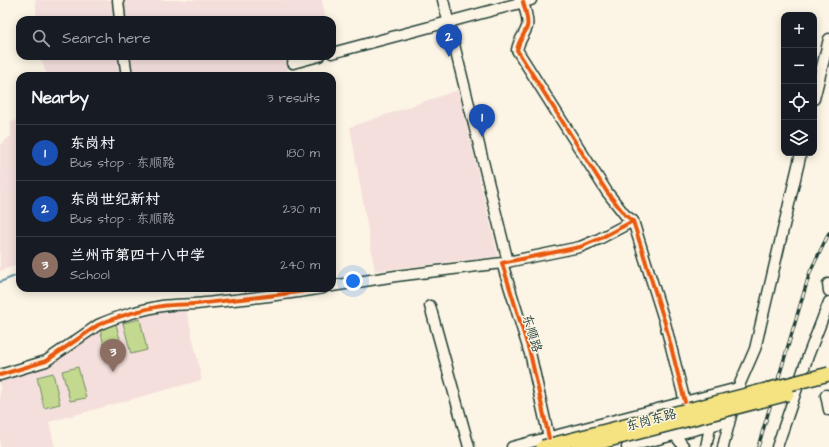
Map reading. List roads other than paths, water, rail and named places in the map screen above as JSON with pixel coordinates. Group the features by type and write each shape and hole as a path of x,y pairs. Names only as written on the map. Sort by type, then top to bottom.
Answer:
{"main road":[{"name":"东岗东路","path":"543,443 829,374"},
{"name":"东岗东路","path":"581,447 827,389"}],"street":[{"path":"118,0 120,16"},
{"name":"东顺路","path":"442,0 505,263 530,357 543,443"},
{"path":"336,52 527,1 527,28 518,42 517,50 607,192 625,215 633,221 665,323 684,402"},
{"path":"817,87 829,38"},
{"path":"125,60 126,72"},
{"path":"293,63 304,60"},
{"path":"723,447 738,388 755,348 800,156"},
{"path":"336,285 396,276 505,263 580,247 633,221"},
{"path":"0,375 46,361 98,325 141,311 163,306 194,305 294,292"},
{"path":"777,447 808,356 829,302"},
{"path":"430,306 469,447"},
{"path":"512,447 543,443 738,388"},
{"path":"827,389 829,410"},
{"path":"706,447 710,426 725,392"},
{"path":"627,447 729,421"},
{"path":"675,435 684,447"}],"waterway":[{"path":"0,282 16,276"}],"railway":[{"path":"758,447 810,272 829,233"}],"place":[{"name":"东岗世纪新村","path":"449,57"},
{"name":"东岗村","path":"482,137"},
{"name":"兰州市第四十八中学","path":"113,372"}]}
